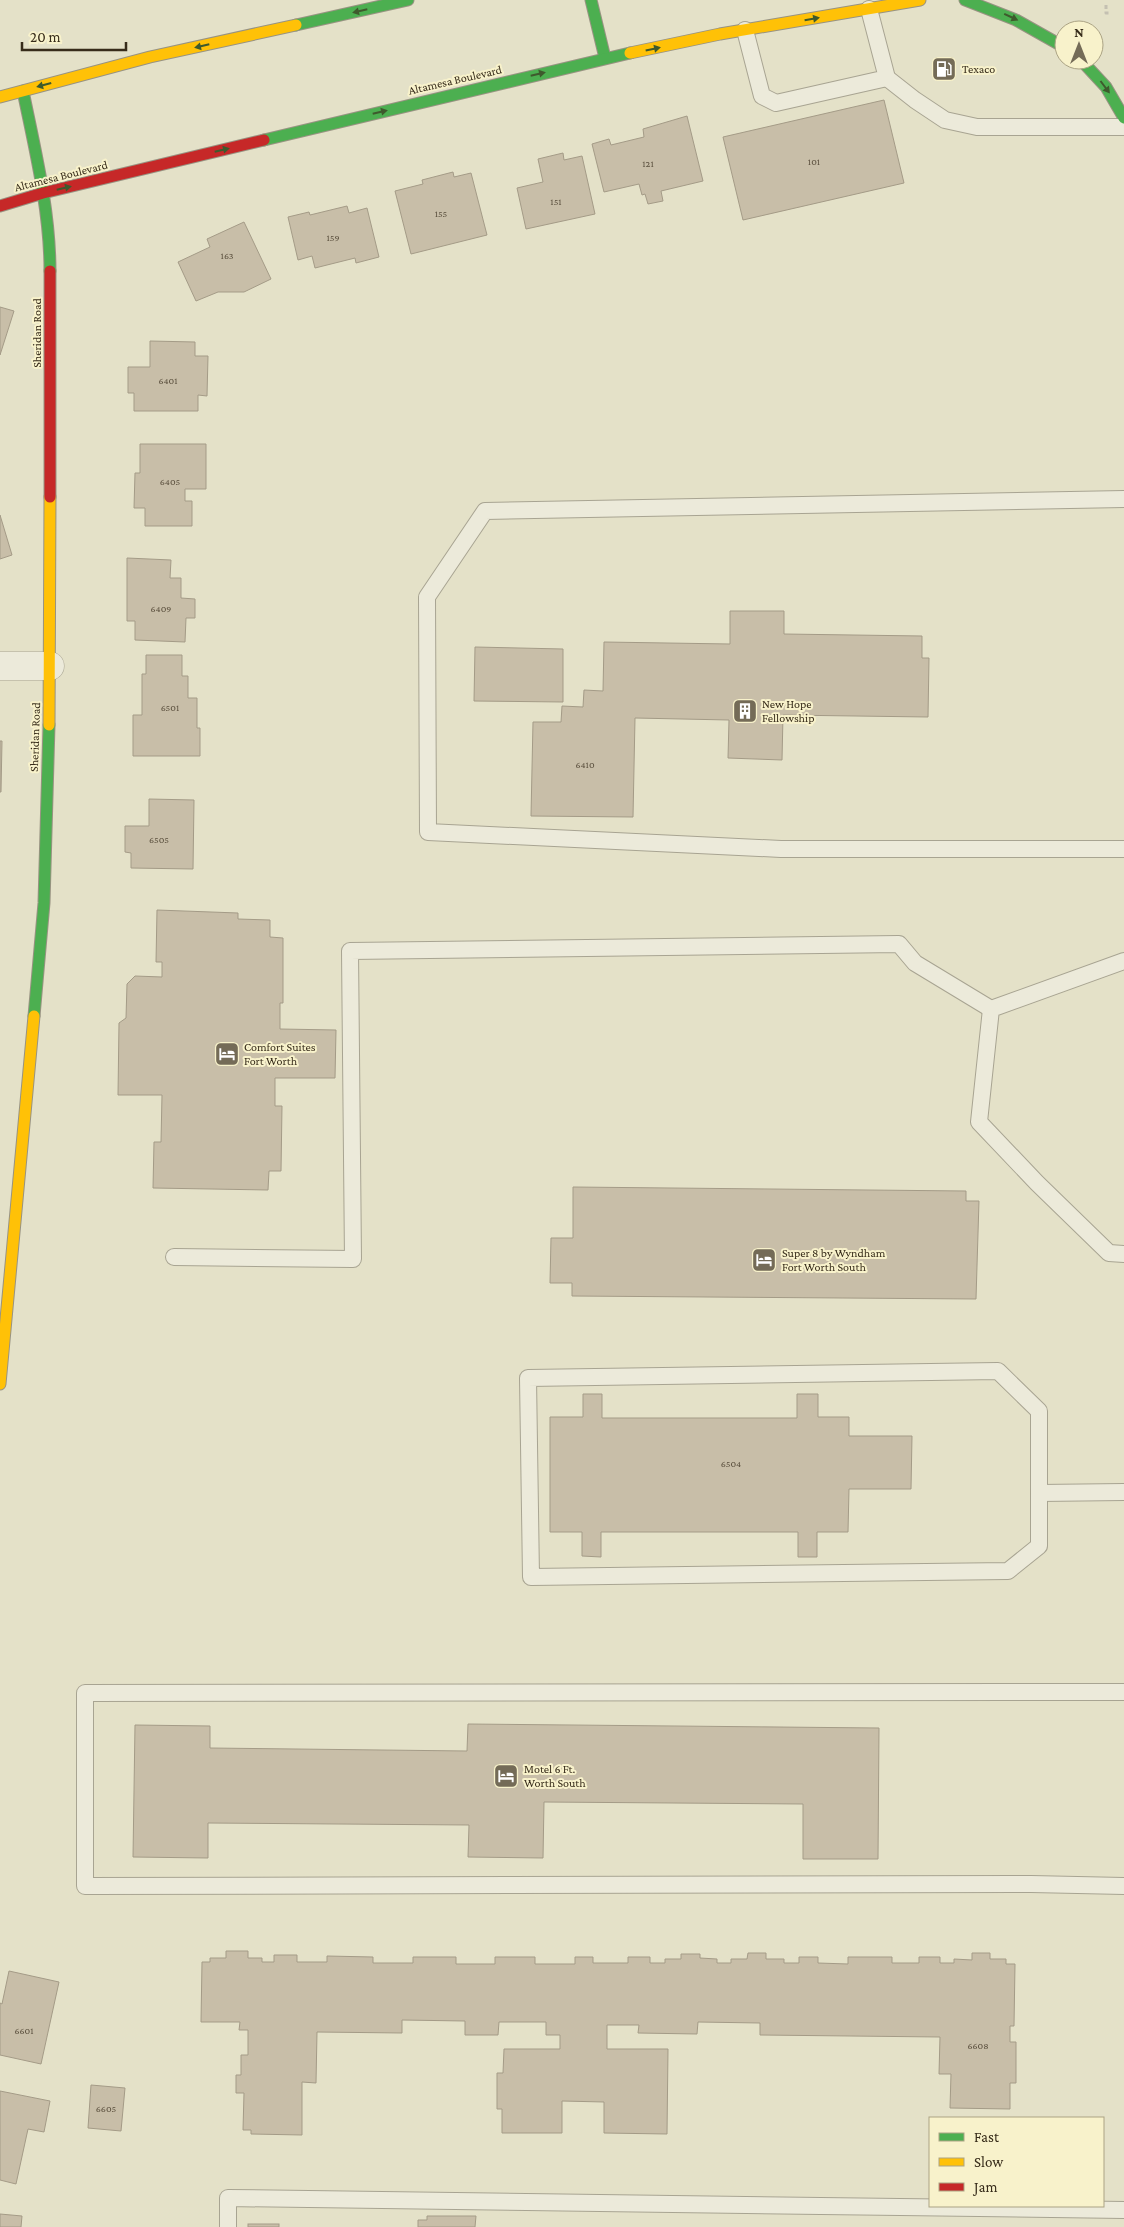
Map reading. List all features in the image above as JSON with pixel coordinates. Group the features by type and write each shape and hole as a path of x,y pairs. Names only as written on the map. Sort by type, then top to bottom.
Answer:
{"main road":[{"path":"0,97 150,57 408,0"},
{"path":"591,0 605,58"},
{"name":"Altamesa Boulevard","path":"0,206 43,193 605,58 745,30 920,0"},
{"path":"965,0 1004,13 1029,25 1054,41"},
{"path":"1092,70 1118,105 1124,118"},
{"name":"Sheridan Road","path":"0,1384 44,903 50,666 50,247 43,193 23,91"}],"street":[{"path":"0,666 50,666"}],"lane":[{"path":"869,9 887,78 945,120 977,127 1124,127"},
{"path":"745,30 762,96 776,103 887,78"},
{"path":"1124,499 485,511 427,597 428,832 781,849 1124,849"},
{"path":"174,1256 353,1259 350,951 899,944 915,963 991,1010"},
{"path":"991,1010 1124,961"},
{"path":"991,1010 979,1122 1037,1183 1109,1253 1124,1254"},
{"path":"998,1371 1039,1411 1039,1493 1039,1546 1008,1570 531,1577 528,1378 998,1371"},
{"path":"1039,1493 1124,1492"},
{"path":"1124,1692 85,1694 85,1886 1031,1884 1124,1886"},
{"path":"228,2227 228,2198 1124,2210"}],"path":[{"path":"1106,5 1106,13 1111,13"}],"building":[{"path":"884,100 904,183 743,220 723,137"},
{"path":"687,116 703,181 661,191 663,201 648,204 645,194 642,195 639,184 604,192 592,144 609,139 611,145 644,137 643,129"},
{"path":"563,153 564,160 582,156 595,214 526,229 517,188 543,182 538,159"},
{"path":"453,172 454,177 471,173 487,235 411,254 395,191 423,184 422,180"},
{"path":"347,206 349,213 367,208 379,257 356,263 355,258 315,268 312,256 298,260 288,217 309,212 310,215"},
{"path":"244,222 271,279 244,292 218,292 196,301 178,262 210,247 207,239"},
{"path":"0,307 14,311 0,355"},
{"path":"150,341 195,342 195,356 208,356 207,396 198,395 198,411 134,411 134,393 128,393 128,367 150,367"},
{"path":"140,444 206,444 206,489 185,489 185,501 192,501 192,526 145,526 145,508 134,508 135,473 140,473"},
{"path":"0,515 12,555 0,559"},
{"path":"127,558 171,560 170,578 181,578 181,598 195,599 195,618 186,618 185,642 135,640 135,621 127,621"},
{"name":"New Hope Fellowship","path":"730,611 784,611 784,634 922,636 922,658 929,658 928,717 783,715 782,760 728,758 729,720 635,718 633,817 531,816 533,722 561,722 562,706 583,707 584,690 603,691 604,642 730,644"},
{"path":"475,647 563,649 563,702 474,701"},
{"path":"146,655 182,655 182,676 188,676 188,698 197,698 197,728 200,728 200,756 133,756 133,715 142,715 142,674 146,674"},
{"path":"0,741 2,741 1,792 0,792"},
{"path":"149,799 194,800 193,869 131,868 131,853 125,852 125,826 149,826"},
{"name":"Comfort Suites Fort Worth","path":"157,910 238,913 238,919 270,920 270,937 283,938 283,1003 280,1003 280,1029 336,1030 335,1078 275,1078 275,1106 282,1106 281,1171 269,1171 268,1190 153,1188 154,1142 161,1142 162,1095 118,1095 119,1023 126,1018 127,984 135,976 162,977 162,962 156,962"},
{"name":"Super 8 by Wyndham Fort Worth South","path":"573,1187 966,1191 966,1201 979,1201 976,1299 572,1296 572,1283 550,1283 551,1238 573,1238"},
{"path":"583,1394 602,1394 602,1418 797,1418 797,1394 818,1394 818,1417 849,1417 849,1436 912,1436 911,1489 849,1489 848,1532 817,1532 817,1557 798,1557 798,1532 601,1532 601,1557 582,1556 582,1532 550,1532 550,1417 583,1417"},
{"name":"Motel 6 Ft. Worth South","path":"468,1724 879,1728 878,1859 803,1859 803,1804 544,1802 543,1858 468,1857 469,1825 208,1823 208,1858 133,1857 135,1725 210,1726 210,1748 467,1751"},
{"path":"226,1951 248,1951 248,1958 262,1958 262,1962 274,1962 274,1955 297,1955 297,1962 327,1962 327,1956 373,1957 373,1963 413,1963 413,1957 456,1957 456,1964 495,1964 495,1957 535,1957 535,1964 575,1964 575,1957 593,1957 593,1963 628,1963 628,1957 650,1957 650,1963 665,1963 665,1959 681,1959 681,1954 700,1954 700,1958 717,1959 717,1963 731,1963 731,1959 747,1959 748,1953 766,1953 766,1959 784,1959 784,1963 799,1963 799,1957 818,1957 818,1963 848,1964 848,1957 892,1957 892,1963 919,1963 919,1957 940,1957 940,1963 954,1963 954,1959 972,1960 972,1953 990,1953 990,1959 1006,1959 1006,1964 1015,1964 1014,2026 1010,2026 1010,2042 1016,2042 1016,2083 1010,2083 1010,2109 950,2108 951,2074 939,2074 940,2037 760,2035 760,2023 698,2022 697,2034 638,2033 639,2025 607,2025 607,2049 668,2049 667,2134 604,2133 604,2102 562,2101 562,2133 502,2133 502,2109 497,2109 497,2073 503,2073 504,2049 560,2049 560,2035 546,2035 546,2022 499,2022 498,2035 465,2035 465,2021 402,2020 402,2033 317,2032 316,2083 302,2082 302,2135 251,2134 251,2130 243,2130 244,2093 236,2093 236,2075 241,2075 241,2055 248,2055 248,2030 239,2030 240,2022 201,2022 202,1962 210,1962 210,1958 226,1958"},
{"path":"9,1971 59,1982 41,2064 0,2055 0,2003 2,2004"},
{"path":"91,2085 125,2088 121,2131 88,2128"},
{"path":"0,2091 50,2101 44,2132 28,2129 16,2184 0,2180"},
{"path":"0,2214 22,2216 21,2227 0,2227"},
{"path":"427,2216 476,2216 475,2227 418,2227 418,2220 427,2220"},
{"path":"248,2224 279,2224 279,2227 248,2227"}],"traffic: fast":[{"path":"296,25 408,0"},
{"path":"591,0 605,58"},
{"path":"965,0 1016,20 1054,41"},
{"path":"264,140 630,53"},
{"path":"1090,70 1106,87 1124,118"},
{"path":"23,91 45,203 50,271"},
{"path":"34,1016 44,903 49,725"}],"traffic: slow":[{"path":"630,53 720,34 920,0"},
{"path":"0,97 150,57 296,25"},
{"path":"49,725 50,497"},
{"path":"0,1384 34,1016"}],"traffic: jam":[{"path":"0,206 43,193 264,140"},
{"path":"50,271 50,497"}],"place":[{"name":"Texaco","path":"944,69"},
{"name":"New Hope Fellowship","path":"745,711"},
{"name":"Comfort Suites Fort Worth","path":"227,1054"},
{"name":"Super 8 by Wyndham Fort Worth South","path":"764,1260"},
{"name":"Motel 6 Ft. Worth South","path":"506,1776"}]}
